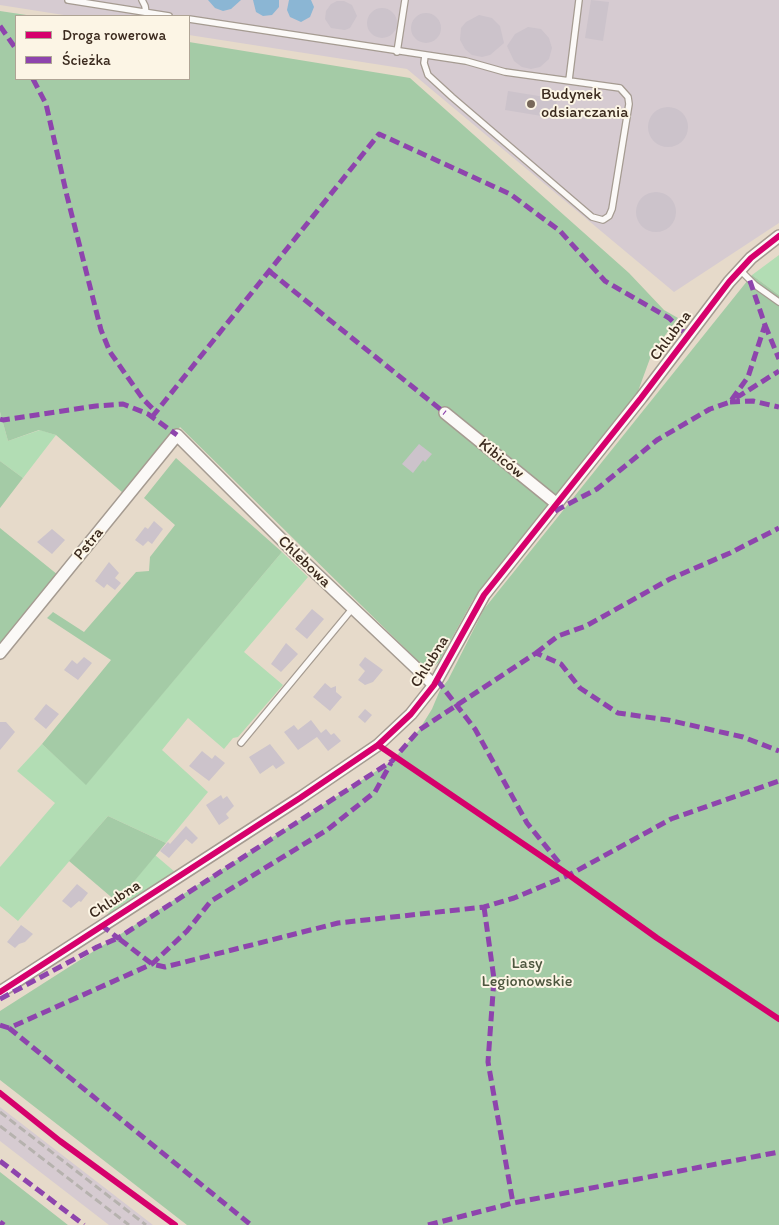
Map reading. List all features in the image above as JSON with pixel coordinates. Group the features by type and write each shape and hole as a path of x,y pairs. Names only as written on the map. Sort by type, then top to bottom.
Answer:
{"street":[{"name":"Chlubna","path":"0,992 378,745 411,714 434,685 484,595 740,270 779,236"},
{"name":"Kibiców","path":"445,413 557,504"},
{"name":"Chlebowa","path":"177,435 352,609 434,685"},
{"name":"Pstra","path":"0,653 177,435"}],"lane":[{"path":"68,0 161,15"},
{"path":"142,0 146,13"},
{"path":"397,52 405,0"},
{"path":"569,80 579,0"},
{"path":"190,19 466,61 505,72 620,88 628,97 612,209 609,216 603,220 592,217 436,84 426,69 425,56"},
{"path":"740,270 755,285 779,302"},
{"path":"240,743 352,609"}],"shaded area":[{"path":"0,0 779,0 779,223 674,292 407,69 190,35 190,15 64,15 0,5"},
{"path":"0,1107 153,1225 109,1225 0,1141"}],"green space":[{"path":"0,11 26,15 15,15 15,80 190,80 190,42 410,78 629,273 664,310 678,318 652,353 637,394 473,600 438,663 432,667 422,665 180,427 123,493 56,435 39,430 8,441 0,412"},
{"path":"779,255 779,295 752,275"},
{"name":"Lasy Legionowskie","path":"752,275 779,295 779,1225 187,1225 0,1080 0,1011 392,761 419,730 432,709 440,690 448,680 484,609"},
{"path":"0,412 8,441 40,430 56,435 23,478 0,461"},
{"path":"176,458 282,552 86,785 42,744 111,660 47,618 53,612 84,632 136,572 149,571 150,557 175,525 144,498"},
{"path":"0,461 23,478 0,508"},
{"path":"0,528 58,575 0,646"},
{"path":"282,552 308,577 244,652 283,685 238,737 233,738 224,749 188,718 162,750 208,792 166,843 108,816 18,921 0,906 0,867 55,803 17,771 42,744 86,784"},
{"path":"108,816 166,843 117,902 69,861"},
{"path":"155,855 175,872 105,917"},
{"path":"0,1172 68,1225 0,1225"}],"water":[{"path":"208,0 241,0 231,9 223,11 215,8"},
{"path":"253,0 279,0 279,7 272,15 263,16 256,12"},
{"path":"289,0 311,0 314,7 310,17 301,22 290,17 287,10"}],"building":[{"path":"591,0 609,2 603,41 585,38"},
{"path":"337,1 344,1 352,5 357,16 350,28 345,30 331,28 325,19 326,11 331,4"},
{"path":"382,8 393,12 397,23 393,34 382,38 371,34 367,23 371,12"},
{"path":"426,13 437,17 441,28 437,39 426,43 415,39 411,28 415,17"},
{"path":"479,15 492,18 500,26 504,43 490,55 482,57 472,55 465,49 460,40 461,28 466,22"},
{"path":"528,27 541,29 549,38 552,48 549,59 540,67 531,69 522,67 514,61 507,46 515,34"},
{"name":"Budynek odsiarczania","path":"508,91 557,99 554,118 505,110"},
{"path":"668,107 682,113 688,127 682,141 668,147 654,141 648,127 654,113"},
{"path":"656,192 670,198 676,212 670,226 656,232 642,226 636,212 642,198"},
{"path":"419,444 432,454 425,462 423,460 413,473 402,464"},
{"path":"154,521 163,529 152,544 148,541 143,546 135,540 145,527 148,529"},
{"path":"52,529 65,540 52,554 37,542"},
{"path":"109,562 119,573 115,578 121,583 115,590 107,584 104,588 95,581"},
{"path":"312,609 324,619 307,639 295,629"},
{"path":"286,643 298,654 281,672 271,664"},
{"path":"84,657 92,663 78,680 64,670 72,660 77,664"},
{"path":"365,657 383,670 373,682 365,685 358,680 365,671 359,665"},
{"path":"325,683 331,688 336,686 336,692 342,697 330,711 313,697"},
{"path":"46,704 59,714 46,729 34,719"},
{"path":"365,709 372,715 365,723 358,717"},
{"path":"311,720 321,733 326,729 331,735 334,733 341,741 328,751 317,737 298,750 284,732 294,725 298,730"},
{"path":"0,722 6,722 15,732 0,750"},
{"path":"270,744 285,763 276,769 273,765 260,774 249,757"},
{"path":"202,751 212,759 215,755 225,763 209,781 189,766"},
{"path":"221,795 223,799 227,796 234,806 226,814 229,818 219,825 206,805"},
{"path":"186,826 198,838 192,844 186,839 169,858 160,851 168,842 170,844"},
{"path":"77,884 88,893 81,902 79,901 71,908 62,901"},
{"path":"21,925 33,934 15,948 7,942"}],"railway":[{"path":"0,1112 146,1225"},
{"path":"0,1126 129,1225"}],"marked path":[{"path":"0,26 15,48"},
{"path":"34,80 46,104 101,330 110,352 143,399 156,412"},
{"path":"152,417 379,134 510,194 560,231 605,281 669,318 688,336"},
{"path":"269,271 445,413"},
{"path":"555,511 597,489 657,440 710,409 730,402 748,377 765,325 749,278"},
{"path":"765,325 779,359"},
{"path":"736,398 779,371"},
{"path":"730,402 753,401 779,407"},
{"path":"0,419 123,404 148,414 177,435"},
{"path":"536,653 558,636 586,626 670,579 730,553 779,528"},
{"path":"101,925 118,938 392,761 419,730 536,653 561,664 580,688 618,713 668,720 743,737 779,751"},
{"path":"437,680 475,729 527,823 561,865"},
{"path":"0,1025 9,1028 152,964 187,931 211,901 327,830 375,792 391,763"},
{"path":"0,999 97,947 118,938 152,964 165,967 338,923 484,907 514,898 569,875 671,819 779,781"},
{"path":"484,907 494,979 488,1062 513,1203"},
{"path":"9,1028 251,1225"},
{"path":"428,1225 513,1203 779,1152"},
{"path":"0,1161 84,1225"},
{"path":"0,1222 4,1225"}],"cycle path":[{"path":"0,992 300,798 378,745 411,714 434,685 484,595 641,398 729,282 751,258 779,236"},
{"path":"378,745 569,875 657,938 779,1019"},
{"path":"0,1093 60,1141 175,1225"}],"place":[{"name":"Budynek odsiarczania","path":"531,104"}]}
